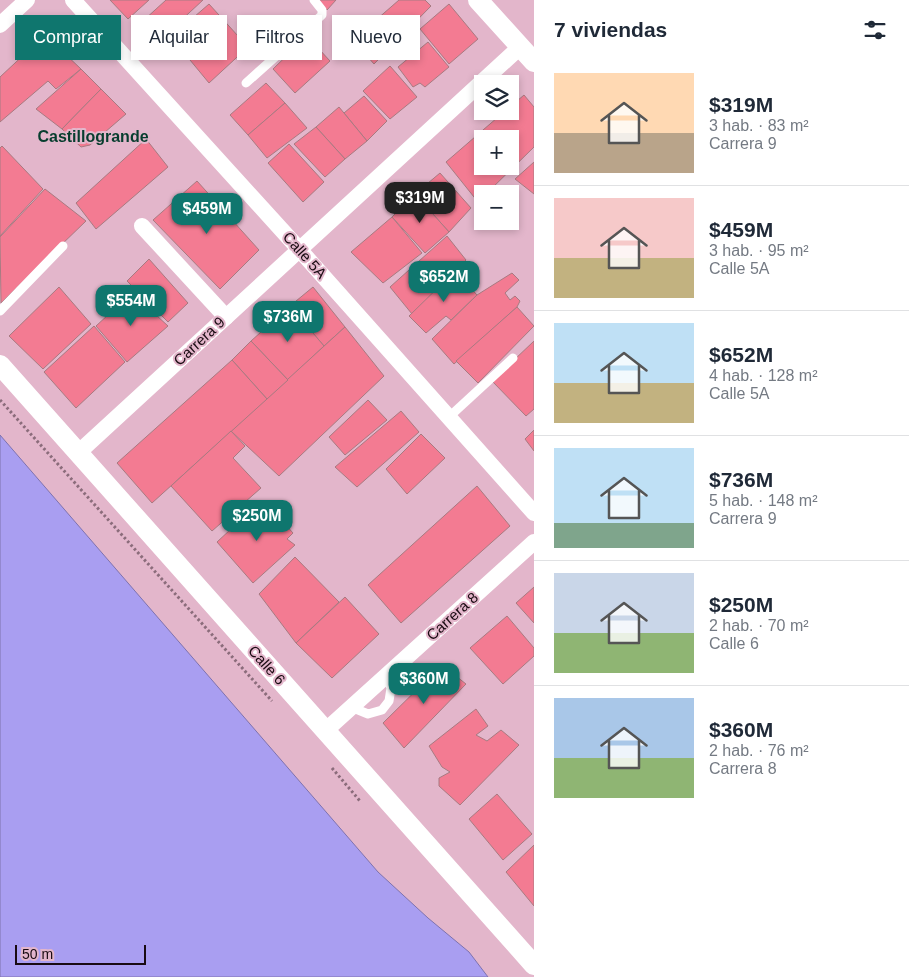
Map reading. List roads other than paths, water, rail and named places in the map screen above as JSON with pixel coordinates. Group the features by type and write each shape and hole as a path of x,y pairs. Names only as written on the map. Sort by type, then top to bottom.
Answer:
{"street":[{"path":"0,25 27,0"},
{"name":"Calle 5A","path":"73,0 534,512"},
{"path":"478,0 534,62"},
{"name":"Carrera 9","path":"78,453 520,47"},
{"path":"142,226 226,317"},
{"name":"Calle 6","path":"0,364 534,965"},
{"name":"Carrera 8","path":"325,731 534,542"}],"lane":[{"path":"246,83 322,15 322,10 314,0"},
{"path":"0,311 63,246"},
{"path":"449,417 513,358"},
{"path":"351,707 368,714 382,710 389,701 391,688 386,675"}],"district":[{"name":"Castillogrande","path":"93,136"}]}
